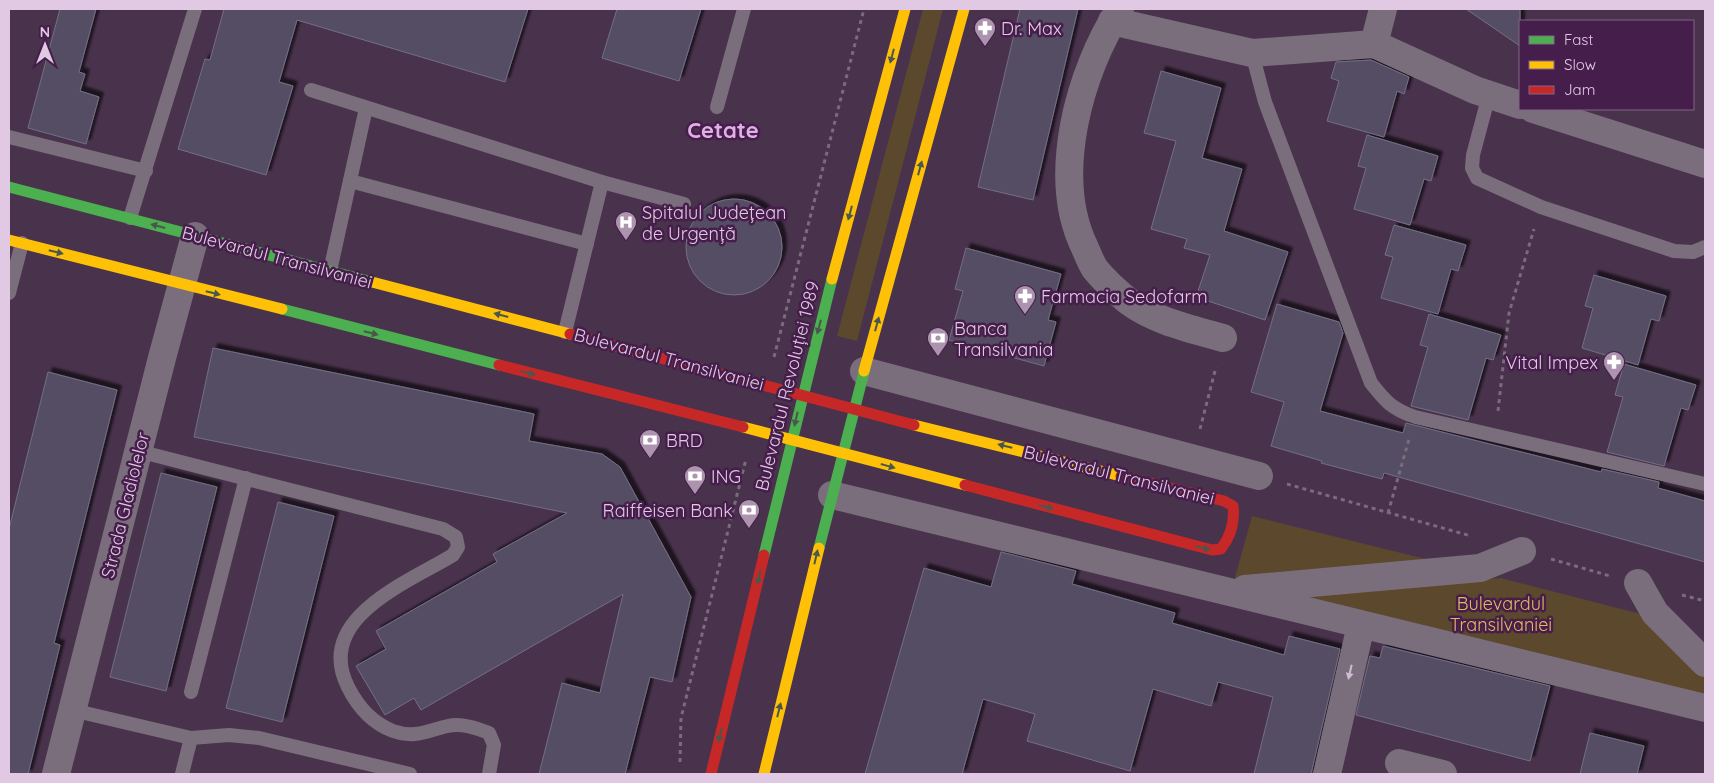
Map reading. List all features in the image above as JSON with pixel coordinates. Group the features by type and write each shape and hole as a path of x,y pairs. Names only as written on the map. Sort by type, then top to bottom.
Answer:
{"street":[{"name":"Bulevardul Revoluției 1989","path":"711,774 802,395 904,9"},
{"path":"764,774 842,452 964,9"},
{"path":"1374,44 1383,9"},
{"path":"1223,338 1170,322 1129,301 1095,268 1079,236 1070,202 1069,172 1075,126 1098,48 1116,15 1252,53 1374,44 1475,90 1519,105"},
{"path":"1536,110 1705,164"},
{"name":"Bulevardul Transilvaniei","path":"9,187 854,409 1224,501 1233,506 1235,515 1229,540 1222,550 1212,550 842,452 15,242"},
{"name":"Strada Gladiolelor","path":"56,774 195,236"},
{"name":"Bulevardul Transilvaniei","path":"864,370 1192,460 1259,476"},
{"path":"832,495 1705,708"},
{"path":"1222,591 1480,568 1522,551"},
{"path":"1638,583 1655,614 1705,663"},
{"path":"1327,774 1361,625"},
{"path":"1399,762 1443,774"}],"lane":[{"path":"130,218 195,9"},
{"path":"717,107 744,9"},
{"path":"1252,53 1265,102 1371,382 1386,403 1396,410 1415,417 1705,484"},
{"path":"311,90 602,182 684,204"},
{"path":"1489,95 1473,155 1472,168 1477,178 1541,207 1674,251 1693,252 1705,247"},
{"path":"330,271 366,108"},
{"path":"9,137 146,171"},
{"path":"350,181 587,244"},
{"path":"565,332 602,182"},
{"path":"9,293 15,242"},
{"path":"138,451 444,529 456,537 458,547 453,556 381,595 358,615 343,645 342,675 365,714 394,731 422,735 450,726 474,727 489,733 494,745 489,774"},
{"path":"191,692 246,478"},
{"path":"72,710 191,738 229,735 259,738 410,774"},
{"path":"182,774 191,738"}],"path":[{"path":"1496,436 1509,313 1541,207"},
{"path":"1192,460 1223,338"},
{"path":"1259,476 1388,513 1415,417"}],"green space":[{"path":"923,9 943,9 857,341 837,336"},
{"name":"Bulevardul Transilvaniei","path":"1252,516 1438,562 1234,581"},
{"name":"Bulevardul Transilvaniei","path":"1501,578 1645,615 1705,678 1705,699 1291,597"}],"building":[{"path":"60,9 96,9 79,72 85,74 80,91 99,97 86,144 28,128"},
{"path":"224,9 528,9 505,82 297,20 279,82 293,86 266,175 178,149 205,59 210,60"},
{"path":"617,9 701,9 679,81 602,58"},
{"path":"1020,9 1078,9 1033,200 978,187"},
{"path":"1466,9 1520,9 1519,45"},
{"path":"1371,60 1409,77 1404,94 1397,91 1384,137 1327,121 1339,81 1331,78 1336,62"},
{"path":"1161,71 1221,88 1202,158 1242,169 1224,231 1288,252 1265,320 1196,297 1210,255 1184,248 1187,239 1151,229 1176,141 1144,133"},
{"path":"1367,135 1438,156 1431,181 1424,179 1410,225 1354,209 1366,168 1358,166"},
{"path":"734,199 752,203 768,213 778,229 782,247 778,265 768,281 752,291 734,295 716,291 700,281 690,265 686,247 690,229 700,213 716,203"},
{"path":"1394,225 1466,245 1458,271 1451,269 1438,314 1381,298 1393,257 1385,255"},
{"path":"966,248 1061,274 1048,320 1056,322 1044,366 949,340 963,291 955,289"},
{"path":"1594,275 1666,296 1659,321 1651,319 1638,365 1582,348 1593,308 1585,306"},
{"path":"1277,304 1339,322 1343,333 1320,411 1403,433 1406,423 1601,472 1602,469 1659,482 1658,488 1705,501 1705,562 1384,473 1382,479 1321,463 1322,461 1271,446 1284,402 1251,392"},
{"path":"1429,314 1501,335 1493,360 1486,358 1468,420 1411,406 1428,347 1420,345"},
{"path":"213,348 534,414 529,441 602,454 620,467 691,597 672,682 650,677 625,774 539,774 562,683 600,693 623,594 421,710 414,698 385,715 356,666 386,649 376,631 497,562 493,554 567,513 194,437"},
{"path":"1624,364 1696,385 1688,410 1681,408 1664,466 1607,452 1623,397 1615,395"},
{"path":"48,372 117,390 54,643 60,645 28,774 9,774 9,529"},
{"path":"161,473 217,487 166,691 110,677"},
{"path":"278,502 334,516 282,722 226,708"},
{"path":"1001,552 1076,571 1072,584 1175,613 1172,623 1284,655 1289,636 1340,649 1311,774 1254,774 1273,697 1218,682 1211,706 1153,689 1130,771 1027,741 1035,714 983,699 962,774 865,774 924,568 991,587"},
{"path":"1383,646 1550,686 1530,761 1356,715 1370,656 1380,658"},
{"path":"1590,733 1644,746 1637,774 1580,774"}],"traffic: fast":[{"path":"9,187 372,282"},
{"path":"764,555 832,279"},
{"path":"282,309 499,365"},
{"path":"819,548 865,368"}],"traffic: slow":[{"path":"832,279 905,9"},
{"path":"864,371 964,9"},
{"path":"9,240 282,309"},
{"path":"372,282 570,334"},
{"path":"914,425 1121,476"},
{"path":"743,427 965,485"},
{"path":"764,774 819,548"}],"traffic: jam":[{"path":"570,334 914,425"},
{"path":"499,365 743,427"},
{"path":"965,485 1212,550 1221,549 1230,534 1233,523 1233,506 1224,501 1121,476"},
{"path":"711,774 764,555"}],"place":[{"name":"Dr. Max","path":"985,47"},
{"name":"Spitalul Județean de Urgență","path":"626,241"},
{"name":"Farmacia Sedofarm","path":"1025,315"},
{"name":"Banca Transilvania","path":"938,357"},
{"name":"Vital Impex","path":"1614,381"},
{"name":"BRD","path":"650,459"},
{"name":"ING","path":"695,495"},
{"name":"Raiffeisen Bank","path":"749,529"}],"district":[{"name":"Cetate","path":"723,130"}]}
